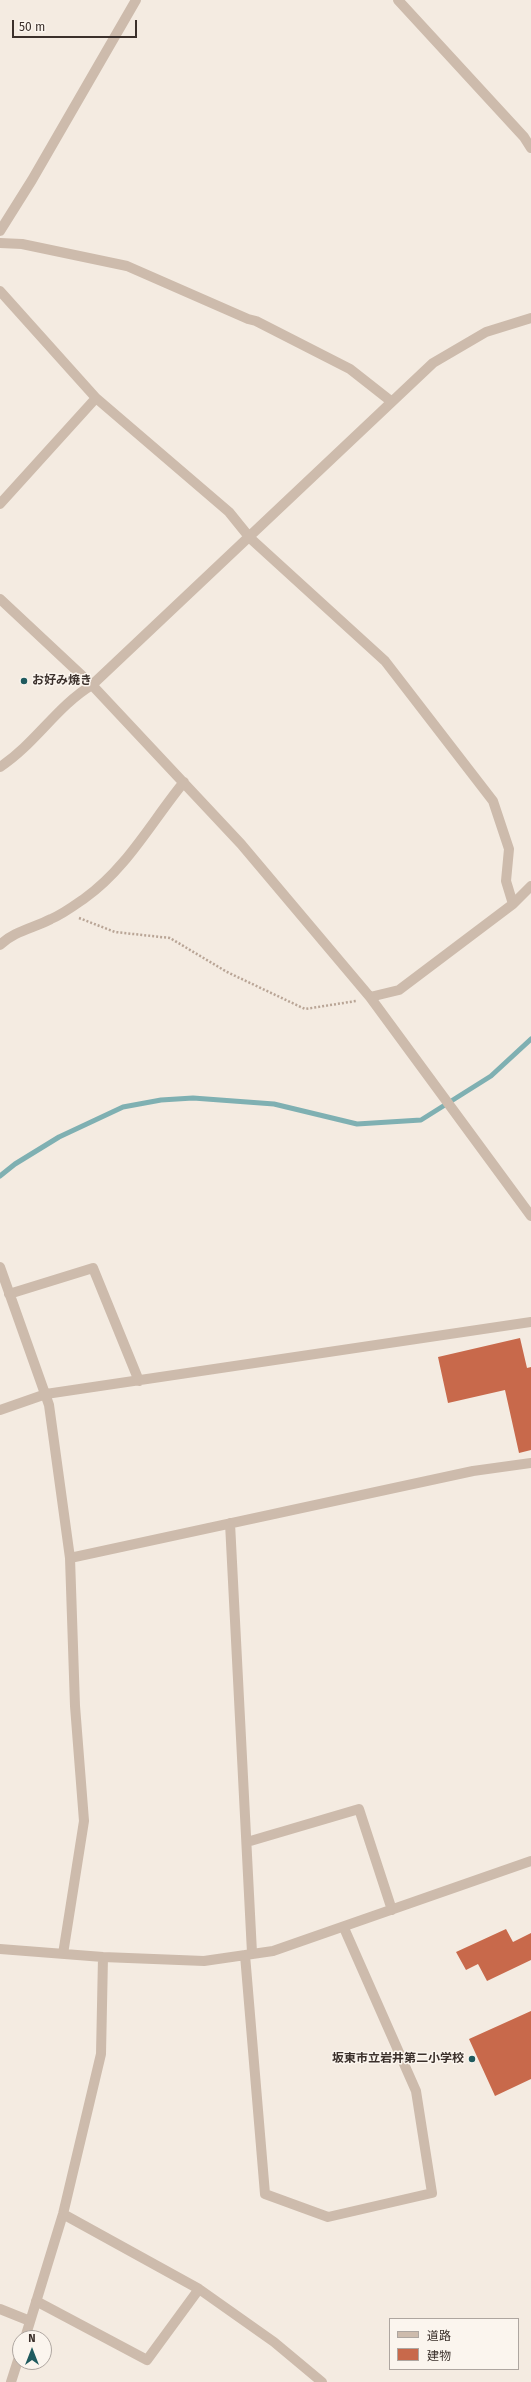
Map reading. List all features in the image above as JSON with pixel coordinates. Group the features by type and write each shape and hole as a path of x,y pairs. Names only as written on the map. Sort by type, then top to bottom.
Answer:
{"street":[{"path":"0,231 32,180 136,0"},
{"path":"398,0 524,137 531,148"},
{"path":"0,242 22,244 127,266 263,324 350,369 392,402"},
{"path":"0,291 96,398 229,512 250,538 385,661 493,801 509,849 506,881 513,904"},
{"path":"0,767 19,752 76,694 92,685 250,538 433,363 459,346 486,332 531,318"},
{"path":"0,504 96,398"},
{"path":"0,598 92,685 241,844 370,997 531,1216"},
{"path":"0,945 8,936 52,919 86,898 128,858 158,813 184,782"},
{"path":"370,997 398,990 513,904 531,886"},
{"path":"0,1267 46,1394 70,1558 75,1706 84,1821 63,1954"},
{"path":"9,1294 93,1268 139,1380"},
{"path":"0,1410 46,1394 531,1322"},
{"path":"70,1558 473,1471 531,1463"},
{"path":"230,1523 247,1842 248,1954 265,2194 328,2217 432,2194 416,2091 344,1928"},
{"path":"247,1842 360,1809 392,1910"},
{"path":"0,1949 103,1958 204,1960 273,1951 344,1928 531,1861"},
{"path":"27,2330 63,2214 100,2054 103,1958"},
{"path":"63,2214 199,2289 274,2342 322,2382"},
{"path":"36,2301 147,2360 199,2289"},
{"path":"0,2309 30,2321"},
{"path":"12,2382 15,2370"}],"path":[{"path":"64,912 115,932 170,938 227,972 305,1009 346,1004 370,997"}],"building":[{"path":"520,1338 527,1368 531,1367 531,1450 519,1453 505,1390 448,1403 438,1357"},
{"path":"506,1929 513,1942 531,1933 531,1960 487,1981 478,1964 466,1970 456,1952"},
{"path":"531,2011 531,2079 495,2096 469,2039"}],"waterway":[{"path":"0,1176 15,1164 59,1137 123,1107 161,1100 193,1098 274,1104 357,1124 421,1120 491,1076 531,1039"}],"place":[{"name":"お好み焼き","path":"24,681"},
{"name":"坂東市立岩井第二小学校","path":"472,2059"}]}
